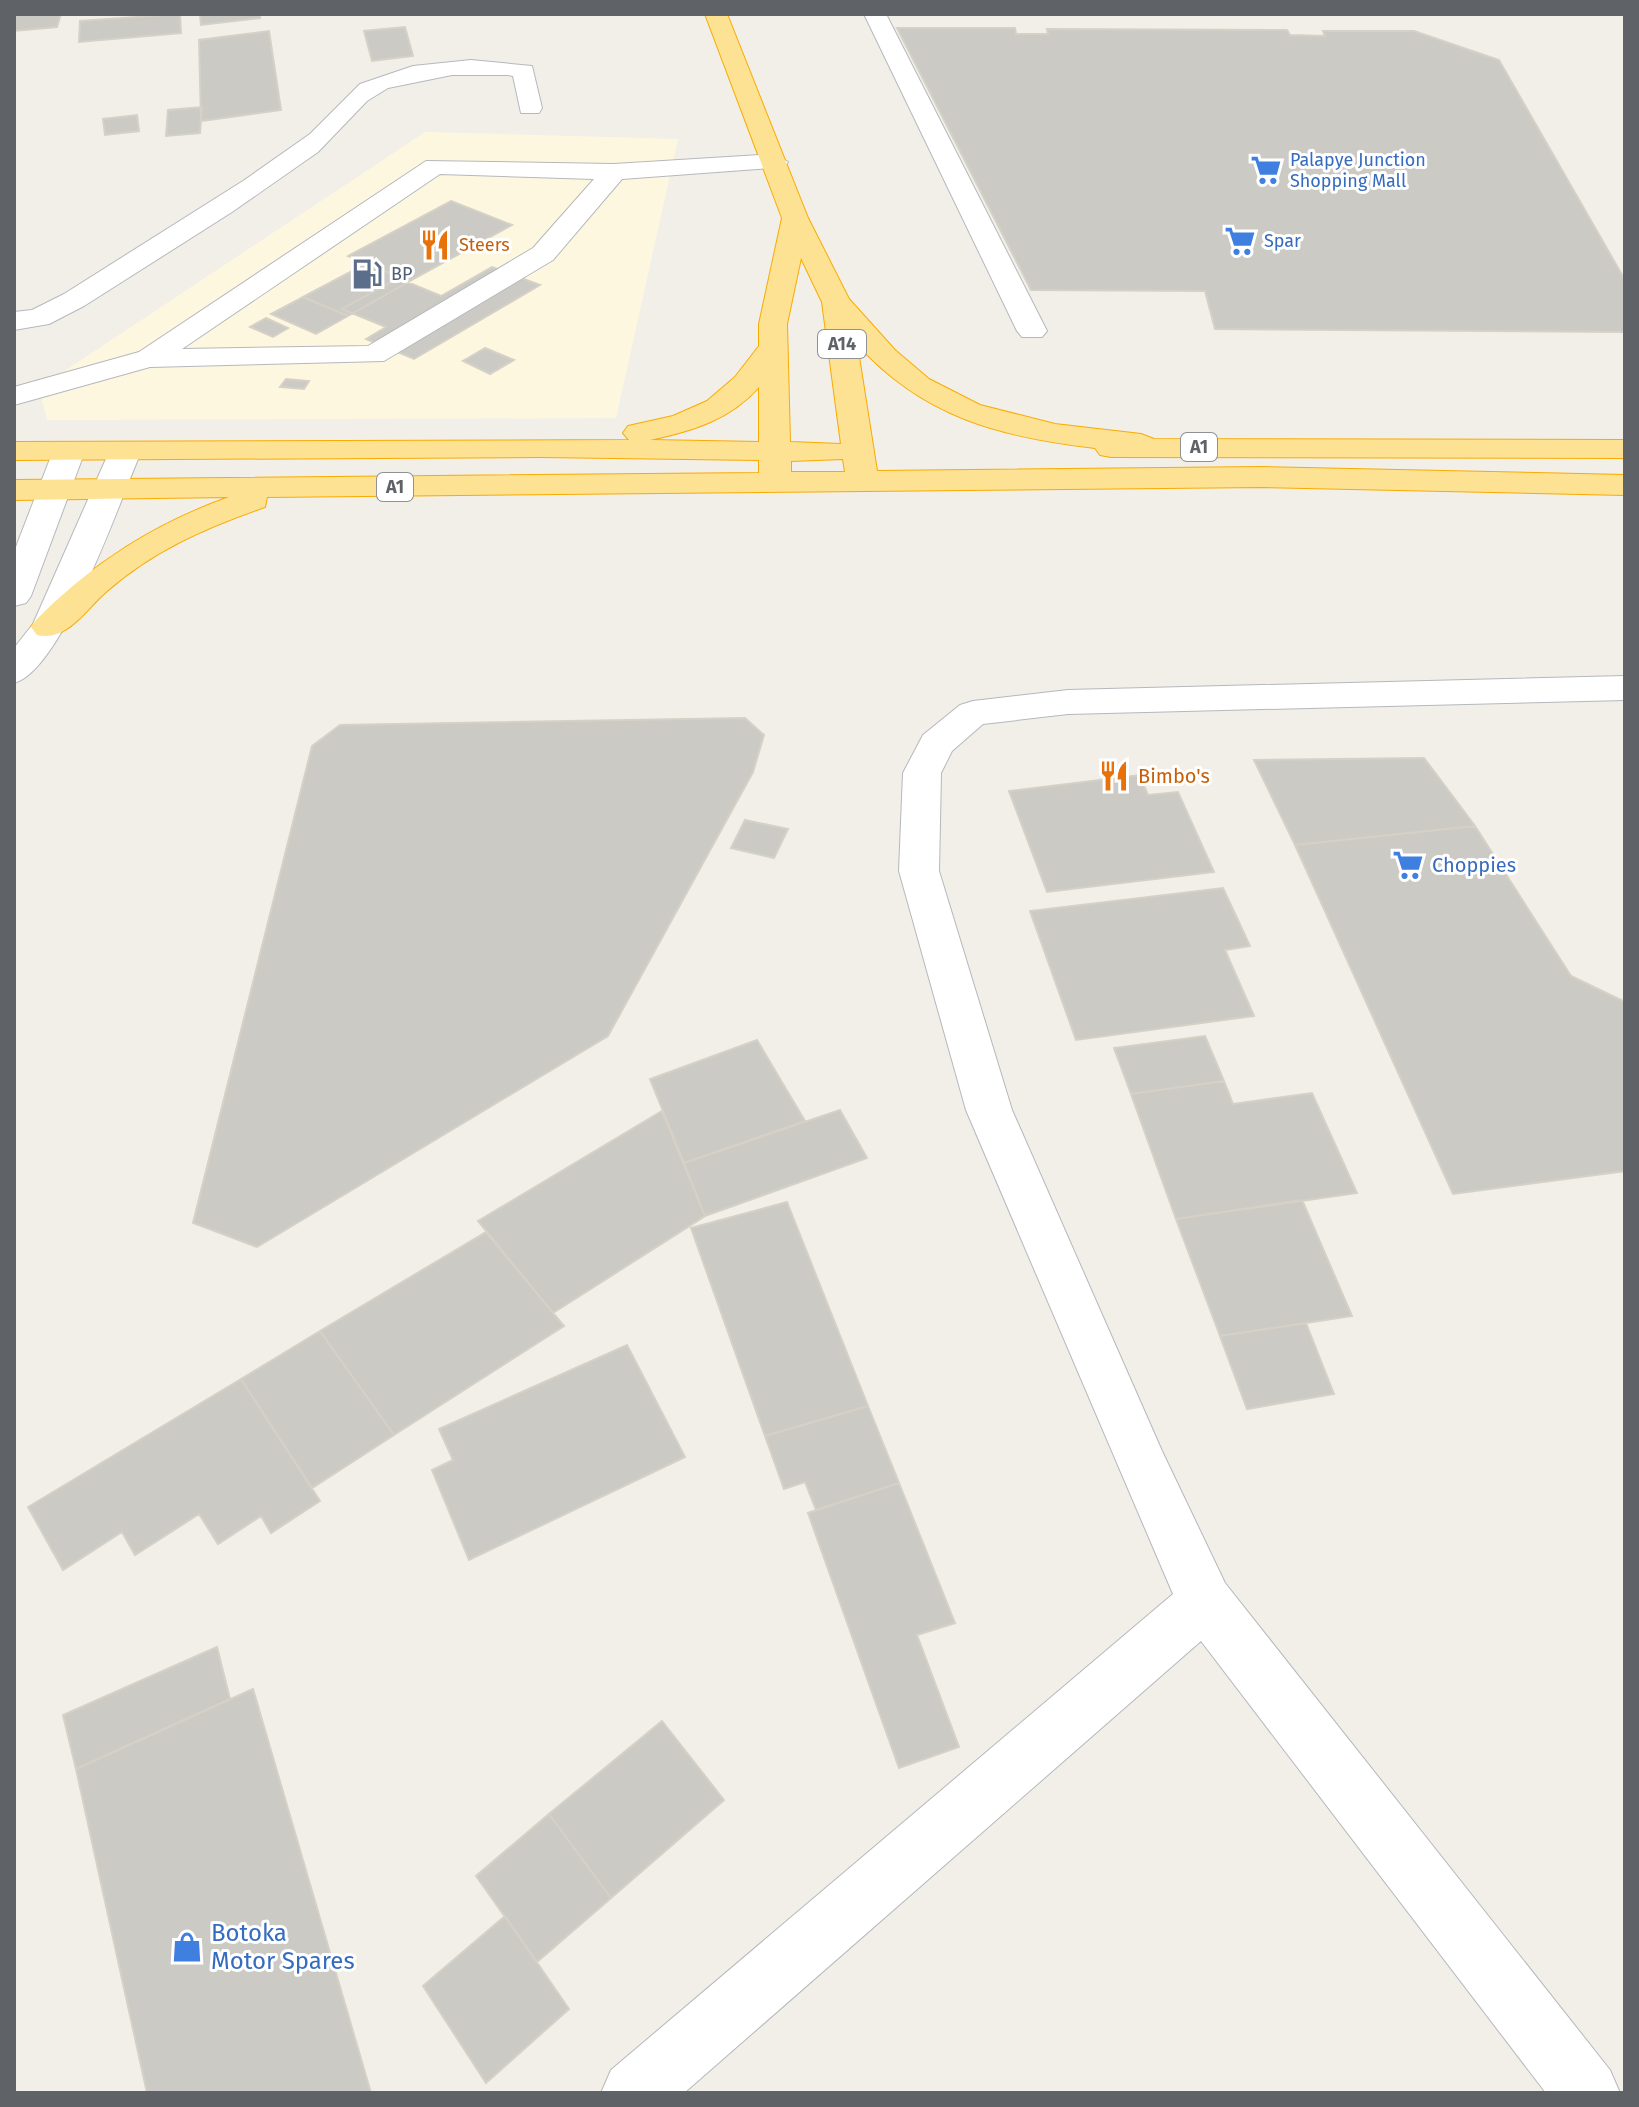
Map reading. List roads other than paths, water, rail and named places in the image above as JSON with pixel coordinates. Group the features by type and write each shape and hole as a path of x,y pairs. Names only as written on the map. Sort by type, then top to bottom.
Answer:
{"highway":[{"name":"A14","path":"716,14 795,218 836,302 860,466"},
{"path":"775,467 773,324 795,218"},
{"path":"836,302 894,365 940,399 1016,425 1178,447"},
{"path":"541,448 612,438 703,417 732,399 773,346"},
{"name":"A1","path":"860,466 1178,447 1625,449"},
{"name":"A1","path":"14,451 541,448 775,467"},
{"name":"A1","path":"14,490 297,488 860,466 1625,485"},
{"path":"49,627 106,571 155,540 194,521 297,488"}],"street":[{"path":"875,14 1032,331"},
{"path":"14,321 39,318 74,300 312,146 345,105 380,83 431,72 498,65 524,71 530,108"},
{"path":"149,358 435,166 614,172 775,162"},
{"path":"14,396 149,358 374,355 543,254 614,172"},
{"path":"14,596 69,451"},
{"path":"14,672 49,627 125,452"},
{"path":"1587,2093 1205,1602 1140,1461 989,1110 919,871 922,773 936,744 973,713 1068,702 1625,688"},
{"path":"634,2093 1205,1602"}],"place":[{"name":"Palapye Junction Shopping Mall","path":"1266,170"},
{"name":"Spar","path":"1240,241"},
{"name":"Steers","path":"435,245"},
{"name":"BP","path":"367,274"},
{"name":"Bimbo's","path":"1114,776"},
{"name":"Choppies","path":"1408,865"},
{"name":"Botoka Motor Spares","path":"187,1947"}]}
